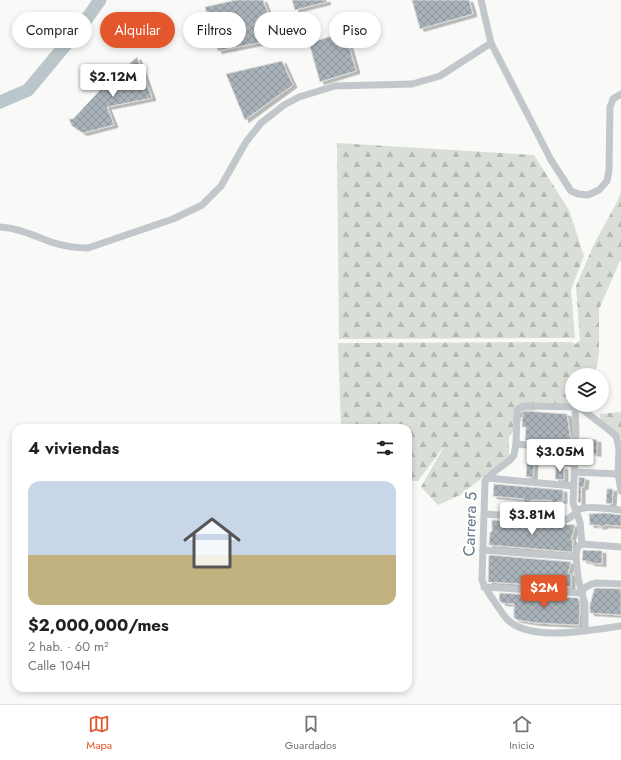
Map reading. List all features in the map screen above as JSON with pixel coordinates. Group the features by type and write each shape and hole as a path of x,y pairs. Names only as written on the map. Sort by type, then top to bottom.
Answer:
{"street":[{"path":"481,0 491,43 551,160 571,191 578,194 588,195 599,190 607,181 609,170 610,107 614,99 621,94"},
{"path":"0,227 26,232 52,242 74,248 88,248 173,218 202,205 221,186 246,142 261,123 284,105 299,97 335,86 412,84 440,76 491,43"},
{"name":"Carrera 5","path":"484,587 482,580 485,514 484,490 487,478 510,460 514,455 516,444 517,410 521,407 527,406 565,407"},
{"path":"575,412 576,432 574,449 573,503 580,522 579,546 576,557 578,578 585,604 585,631"},
{"path":"586,412 616,436 619,448 618,474 621,491"},
{"path":"516,444 574,449"},
{"path":"574,472 618,474"},
{"path":"487,478 574,486"},
{"path":"485,514 565,520 571,518 580,509 621,510"},
{"path":"579,546 621,547"},
{"path":"483,550 576,557"},
{"path":"582,593 584,588 592,584 621,584"},
{"path":"484,587 582,593"},
{"path":"484,587 508,621 515,626 524,629 540,633 585,631 621,626"}],"green space":[{"path":"337,143 534,155 569,210 584,256 571,290 575,338 339,339"},
{"path":"621,192 621,261 599,309 599,354 596,368 565,368 565,404 539,407 521,421 509,437 509,457 460,495 438,505 421,487 445,445 418,481 412,481 412,424 341,424 338,343 570,342 576,344 580,340 576,286 594,244"},
{"path":"621,412 621,439 601,420 599,414"}],"building":[{"path":"236,0 263,0 268,12 254,12 254,44 246,45 246,12 206,12 205,7"},
{"path":"292,0 326,0 327,2 295,10"},
{"path":"412,0 469,0 473,14 420,29"},
{"path":"329,37 329,48 350,48 356,71 320,82 310,48 321,48 321,39"},
{"path":"217,48 233,48 218,51"},
{"path":"137,57 152,98 107,107 114,125 83,133 72,126 69,119 73,119 105,85"},
{"path":"282,61 293,85 245,120 226,74"},
{"path":"523,412 567,414 571,437 570,444 525,440 526,427 522,427"},
{"path":"581,438 597,440 597,454 580,449"},
{"path":"561,453 570,454 570,464 560,463"},
{"path":"527,461 534,462 533,477 526,477"},
{"path":"556,467 564,467 564,480 555,479"},
{"path":"579,477 585,478 584,487 581,487 581,503 578,502"},
{"path":"494,484 563,490 563,501 557,501 557,514 551,514 551,500 531,500 530,512 523,512 524,499 493,496"},
{"path":"607,489 613,489 612,504 606,503"},
{"path":"605,513 621,515 621,526 604,525 599,527 599,525 590,525 589,514"},
{"path":"492,520 575,525 571,540 573,540 572,552 489,545 490,532 492,532"},
{"path":"583,550 602,551 602,564 582,560"},
{"path":"489,555 571,562 568,573 571,574 571,587 488,582"},
{"path":"594,589 621,589 621,615 590,613 590,602"},
{"path":"500,593 578,598 580,605 579,625 537,623 518,620 514,618 514,604 502,603 499,600"}],"waterway":[{"path":"0,102 28,90 83,24 100,0"}]}
